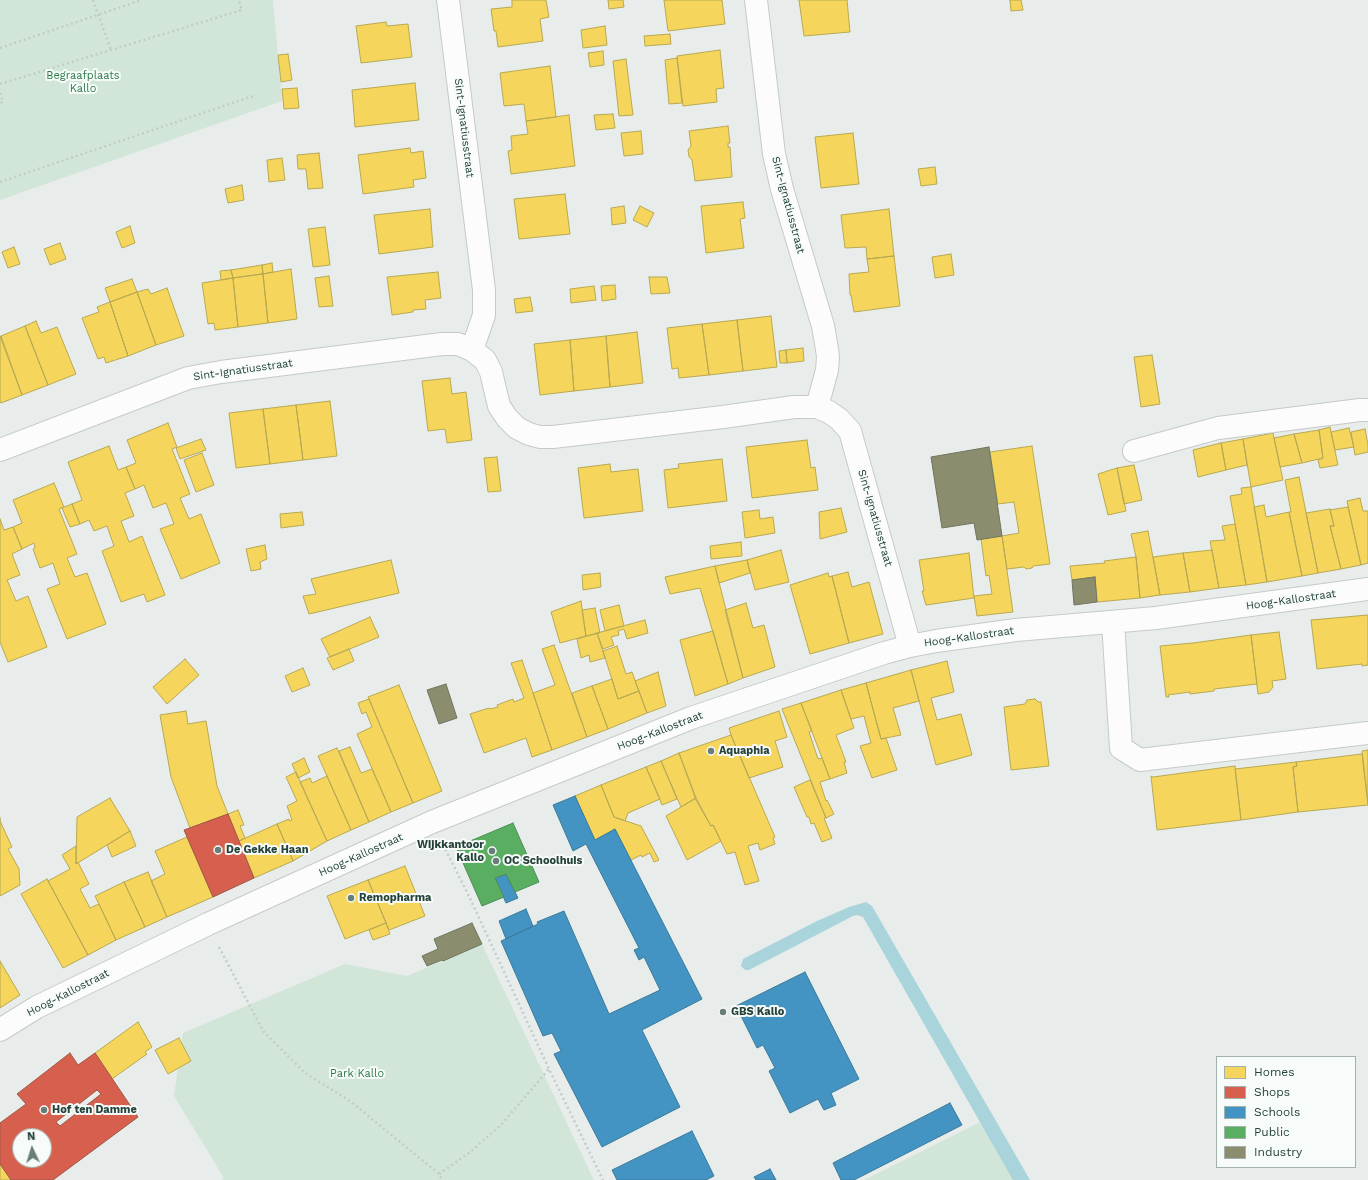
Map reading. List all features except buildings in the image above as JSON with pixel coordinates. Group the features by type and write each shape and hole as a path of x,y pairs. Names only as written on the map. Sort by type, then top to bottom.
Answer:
{"street":[{"name":"Sint-Ignatiusstraat","path":"448,0 484,290 484,315 472,350"},
{"name":"Sint-Ignatiusstraat","path":"756,0 774,154 782,189 823,326 827,349 827,370 817,407"},
{"name":"Sint-Ignatiusstraat","path":"0,450 188,378 221,372 442,344 458,344 472,350 485,360 491,372 499,406 507,418 517,428 529,434 540,437 553,437 716,418 794,407 817,407 829,412 839,419 850,431 910,646"},
{"path":"1134,451 1218,428 1368,410"},
{"name":"Hoog-Kallostraat","path":"0,1030 37,1008 208,924 432,822 691,718 884,653 936,641 1016,630 1171,616 1368,589"},
{"path":"1113,622 1121,748 1140,760 1368,733"}],"path":[{"path":"93,0 111,50"},
{"path":"0,48 142,0"},
{"path":"0,84 242,10 239,0"},
{"path":"0,93 3,102 0,103"},
{"path":"0,182 256,95"},
{"path":"432,822 468,894 549,1069 603,1180"},
{"path":"208,924 263,1032 305,1073 350,1101 439,1174 442,1180"},
{"path":"439,1174 469,1153 500,1126 549,1069"}],"green space":[{"name":"Begraafplaats Kallo","path":"0,0 273,0 282,101 0,200"},
{"name":"Park Kallo","path":"482,944 594,1180 221,1180 224,1178 174,1096 183,1033 345,964 407,976"},
{"path":"980,1122 1015,1180 864,1180"}],"water":[{"path":"866,902 872,906 1030,1180 1013,1180 863,917 857,915 853,916 749,970 745,970 741,966 743,959 817,921 849,907"}],"place":[{"name":"Aquaphia","path":"711,751"},
{"name":"De Gekke Haan","path":"218,850"},
{"name":"Wijkkantoor Kallo","path":"492,851"},
{"name":"OC Schoolhuis","path":"496,861"},
{"name":"Remopharma","path":"351,898"},
{"name":"GBS Kallo","path":"723,1012"},
{"name":"Hof ten Damme","path":"44,1110"}]}
